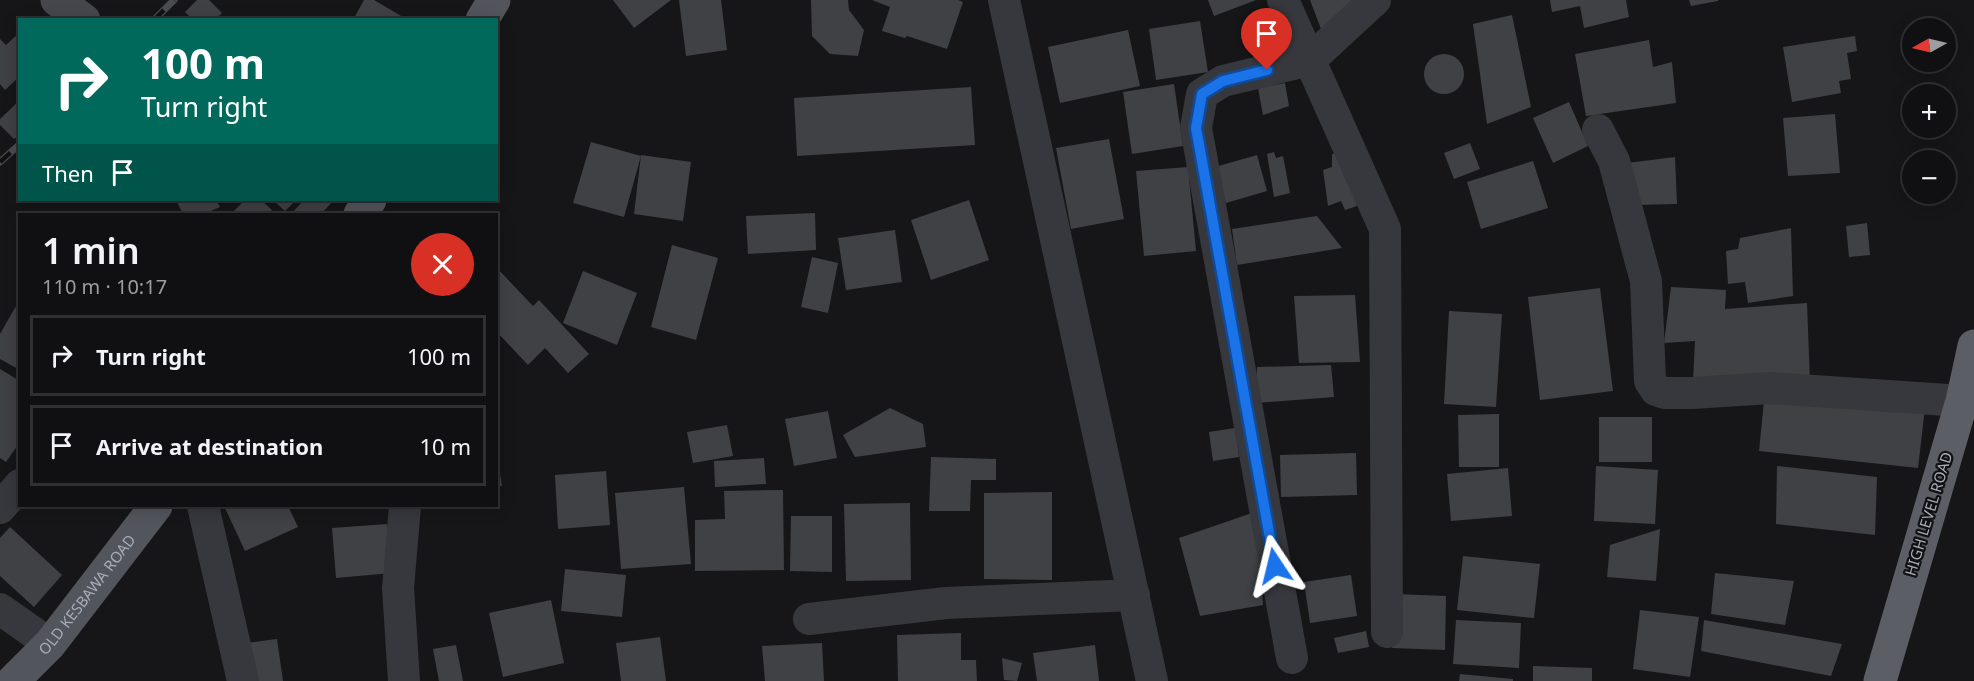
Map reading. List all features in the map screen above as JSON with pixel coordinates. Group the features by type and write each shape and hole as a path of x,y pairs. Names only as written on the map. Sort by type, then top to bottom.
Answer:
{"highway":[{"name":"HIGH LEVEL ROAD","path":"1880,681 1962,401 1974,346"}],"main road":[{"path":"57,0 81,18"},
{"path":"483,18 494,0"},
{"name":"OLD KESBAWA ROAD","path":"13,681 50,644 155,507"}],"street":[{"path":"1004,0 1152,681"},
{"path":"1283,0 1385,229 1387,632"},
{"path":"1292,658 1196,128 1202,94 1223,81 1310,60 1375,0"},
{"path":"1598,130 1614,161 1646,281 1650,381 1656,390 1665,393 1692,393 1770,388 1962,401"},
{"path":"0,508 18,487"},
{"path":"203,507 243,681"},
{"path":"404,681 398,588 405,507"},
{"path":"809,619 946,603 1134,595"},
{"path":"0,609 50,644"}],"building":[{"path":"197,0 209,0 222,13 217,18 191,18 185,12"},
{"path":"364,0 374,0 405,18 354,18"},
{"path":"613,0 671,0 634,28"},
{"path":"679,0 721,0 727,50 686,56"},
{"path":"811,0 848,0 849,10 864,30 858,56 830,54 812,36"},
{"path":"872,0 958,0 963,2 947,49 907,36 905,38 882,31 890,7"},
{"path":"1208,0 1256,0 1214,16"},
{"path":"1310,0 1370,0 1321,29"},
{"path":"1550,0 1626,0 1629,17 1584,28 1580,6 1552,12"},
{"path":"1689,0 1718,0 1718,1 1691,6"},
{"path":"1512,15 1531,107 1487,124 1473,24"},
{"path":"1200,21 1208,72 1156,80 1149,29"},
{"path":"1128,30 1140,86 1060,103 1048,47"},
{"path":"18,34 18,78 5,90 0,84 0,39 6,45"},
{"path":"1855,36 1857,51 1847,53 1851,79 1839,81 1841,93 1792,102 1783,47"},
{"path":"1649,40 1653,67 1672,62 1676,103 1586,116 1575,54"},
{"path":"1444,54 1458,60 1464,74 1458,88 1444,94 1430,88 1424,74 1430,60"},
{"path":"1285,83 1289,106 1263,115 1258,88"},
{"path":"1174,84 1183,146 1132,154 1123,92"},
{"path":"971,87 975,145 797,156 794,98"},
{"path":"18,102 18,136 14,139 0,125 0,119"},
{"path":"1569,102 1588,146 1553,163 1533,118"},
{"path":"1835,114 1840,173 1788,176 1783,118"},
{"path":"1109,139 1124,219 1071,229 1056,148"},
{"path":"591,142 641,156 624,217 573,203"},
{"path":"1470,143 1480,169 1454,179 1444,153"},
{"path":"1343,151 1357,206 1345,210 1341,201 1328,206 1323,170 1332,167 1332,154"},
{"path":"1274,152 1276,158 1283,156 1290,193 1274,197 1267,154"},
{"path":"641,155 691,162 683,221 634,214"},
{"path":"1257,155 1267,191 1226,203 1215,167"},
{"path":"1675,157 1677,204 1633,205 1627,163"},
{"path":"1533,161 1548,208 1481,229 1467,182"},
{"path":"1188,167 1196,251 1144,256 1136,171"},
{"path":"969,200 989,260 931,280 911,220"},
{"path":"176,201 217,201 220,207 206,213 182,213"},
{"path":"244,201 262,201 272,210 269,213 232,213"},
{"path":"274,201 295,201 285,211"},
{"path":"303,201 333,201 322,213 292,213"},
{"path":"815,213 816,250 748,254 746,216"},
{"path":"1317,216 1342,248 1237,265 1232,229"},
{"path":"1867,223 1870,255 1849,257 1846,226"},
{"path":"1791,228 1793,296 1748,303 1745,282 1728,284 1726,251 1738,249 1740,238"},
{"path":"895,230 902,282 846,290 838,238"},
{"path":"672,245 718,258 696,340 651,327"},
{"path":"812,257 838,263 828,313 801,307"},
{"path":"498,269 533,306 539,300 589,354 568,373 545,348 528,365 498,333"},
{"path":"583,271 637,293 617,345 563,323"},
{"path":"1671,287 1726,290 1725,309 1807,303 1810,382 1693,381 1695,341 1664,343"},
{"path":"1600,288 1613,391 1540,400 1528,297"},
{"path":"1355,295 1360,362 1299,363 1294,296"},
{"path":"18,302 18,369 0,359 0,334"},
{"path":"1449,311 1502,314 1496,407 1444,404"},
{"path":"1331,365 1334,397 1256,403 1257,367"},
{"path":"0,369 18,380 18,445 6,462 0,458"},
{"path":"1765,391 1925,408 1918,468 1759,451"},
{"path":"890,408 923,424 926,447 855,457 843,435"},
{"path":"828,411 837,458 794,466 785,419"},
{"path":"1499,414 1499,467 1459,467 1458,415"},
{"path":"1599,417 1652,417 1652,462 1599,462"},
{"path":"727,425 733,456 693,463 687,432"},
{"path":"1235,428 1239,457 1213,461 1209,432"},
{"path":"1356,453 1357,495 1281,497 1280,455"},
{"path":"931,457 996,459 996,480 971,480 970,511 929,511"},
{"path":"764,458 766,484 715,487 714,461"},
{"path":"498,463 502,486 498,486"},
{"path":"1596,466 1658,470 1655,524 1594,521"},
{"path":"1777,466 1877,477 1875,535 1776,524"},
{"path":"1508,468 1512,516 1451,521 1447,474"},
{"path":"606,471 610,525 558,529 555,475"},
{"path":"684,487 691,564 621,569 615,493"},
{"path":"783,490 784,570 695,571 695,520 725,519 724,491"},
{"path":"1052,492 1052,580 984,579 984,493"},
{"path":"910,503 911,580 846,581 844,504"},
{"path":"224,507 288,507 298,527 245,551"},
{"path":"1258,511 1263,605 1200,616 1179,538"},
{"path":"791,516 832,516 832,572 790,571"},
{"path":"387,524 391,573 336,578 332,528"},
{"path":"10,527 62,575 34,607 0,576 0,538"},
{"path":"1660,529 1656,581 1607,577 1610,545"},
{"path":"1463,556 1540,564 1534,618 1457,610"},
{"path":"565,569 626,575 622,617 561,611"},
{"path":"1715,573 1794,581 1785,625 1711,614"},
{"path":"1351,575 1357,616 1310,623 1304,582"},
{"path":"1394,594 1446,596 1445,650 1392,648"},
{"path":"551,600 564,663 503,677 489,613"},
{"path":"1640,610 1699,617 1690,677 1633,669"},
{"path":"1456,620 1521,623 1519,668 1453,664"},
{"path":"1704,620 1842,644 1831,676 1701,651"},
{"path":"1366,631 1369,647 1338,653 1334,638"},
{"path":"961,633 961,660 976,660 977,681 898,681 897,635"},
{"path":"660,637 666,681 621,681 616,643"},
{"path":"277,639 283,681 244,681 239,644"},
{"path":"822,643 824,681 765,681 762,646"},
{"path":"456,645 463,681 439,681 433,649"},
{"path":"1095,645 1099,681 1037,681 1033,653"},
{"path":"1002,658 1022,663 1017,681 1004,680"},
{"path":"1533,666 1592,668 1592,681 1533,681"},
{"path":"1460,674 1513,679 1513,681 1459,681"}],"railway":[{"path":"156,18 174,0"},
{"path":"0,162 18,146"}],"route":[{"path":"1267,70 1223,81 1202,94 1196,128 1275,566"}]}
